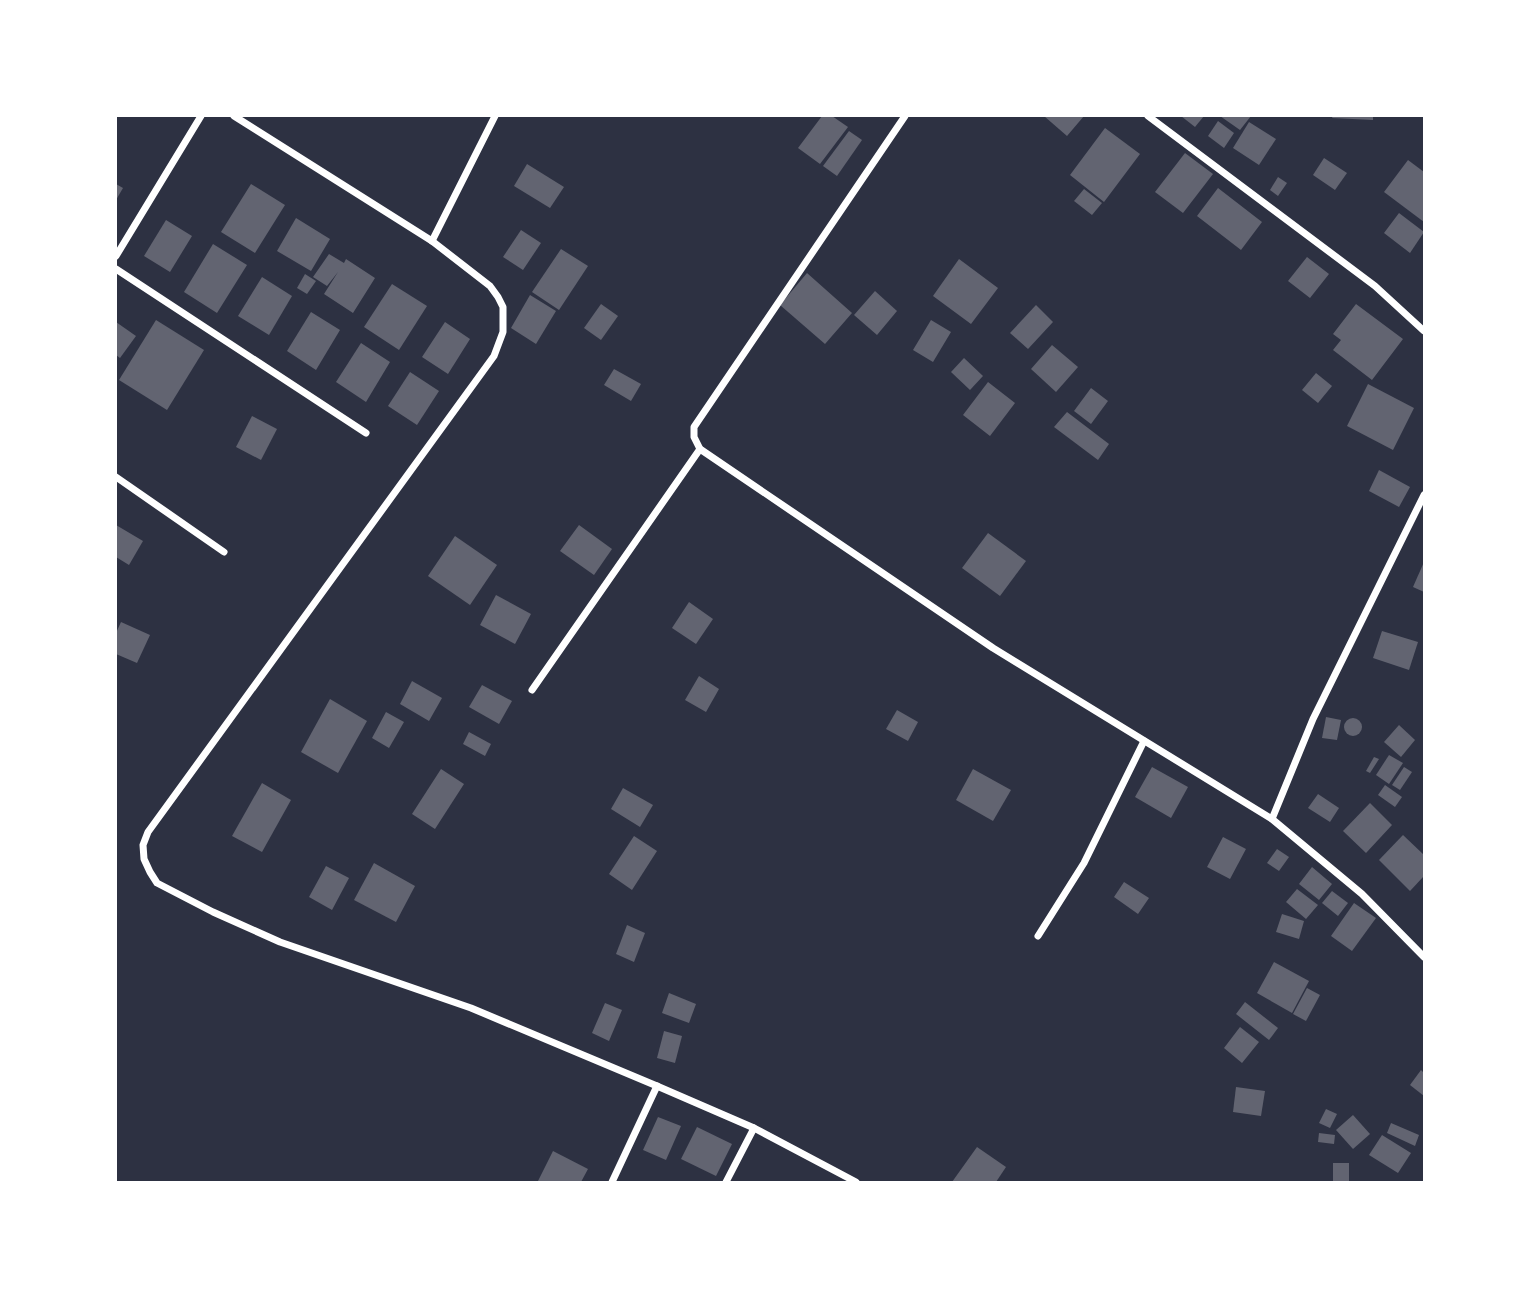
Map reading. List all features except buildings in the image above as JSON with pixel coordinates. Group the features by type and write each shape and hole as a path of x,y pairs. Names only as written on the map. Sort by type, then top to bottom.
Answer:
{"street":[{"path":"116,256 201,116"},
{"path":"234,116 432,241 490,286 503,307 503,332 494,356 148,832 143,845 144,859 150,872 157,883 213,912 281,942 471,1008 754,1128 856,1182"},
{"path":"432,241 495,116"},
{"path":"905,116 694,427 694,437 700,449 993,648 1272,819 1362,894 1424,957"},
{"path":"1149,116 1375,286 1424,331"},
{"path":"116,269 366,433"},
{"path":"532,690 700,449"},
{"path":"116,477 224,552"},
{"path":"1272,819 1313,719 1424,495"},
{"path":"1038,936 1084,863 1144,741"},
{"path":"612,1182 657,1086"},
{"path":"726,1182 754,1128"}]}
